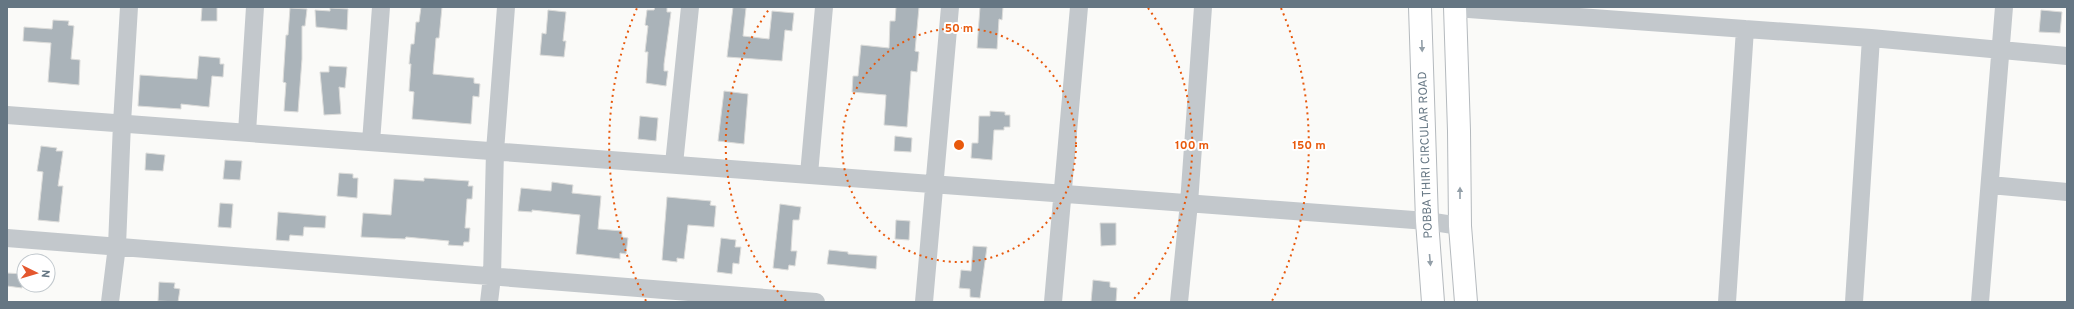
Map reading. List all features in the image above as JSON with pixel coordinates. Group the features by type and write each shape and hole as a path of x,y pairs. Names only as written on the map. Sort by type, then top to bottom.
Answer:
{"main road":[{"name":"POBBA THIRI CIRCULAR ROAD","path":"1420,7 1427,221 1433,302"},
{"path":"1455,7 1460,226 1466,302"}],"street":[{"path":"110,302 117,246 129,7"},
{"path":"247,132 255,7"},
{"path":"371,142 381,7"},
{"path":"489,302 492,277 495,151 506,7"},
{"path":"674,164 690,7"},
{"path":"809,174 824,7"},
{"path":"924,302 950,7"},
{"path":"1053,302 1079,7"},
{"path":"1179,302 1189,202 1203,7"},
{"path":"1455,7 1617,13 1745,29 1871,38 2067,56"},
{"path":"1980,302 2004,7"},
{"path":"1727,302 1745,29"},
{"path":"1854,302 1871,38"},
{"path":"7,115 1189,202 1427,221 1460,226"},
{"path":"1990,185 2067,192"},
{"path":"7,238 816,302"}],"building":[{"path":"202,7 217,7 217,21 201,21"},
{"path":"421,7 442,7 439,38 436,38 433,74 474,78 474,83 480,84 479,97 473,96 471,124 412,119 414,92 409,91 411,64 409,64 411,44 414,44 416,22 419,22"},
{"path":"655,7 667,7 667,12 671,12 664,64 664,71 668,71 666,86 646,83 648,52 645,52 648,26 645,25 647,10 654,10"},
{"path":"733,7 746,8 743,36 769,39 772,11 794,13 792,31 785,30 782,61 727,57"},
{"path":"896,7 919,7 915,51 919,52 917,72 911,71 907,127 884,125 886,95 852,92 853,76 858,76 861,45 889,48 890,21 895,21"},
{"path":"980,7 1003,7 1002,20 999,19 997,49 977,48"},
{"path":"290,8 307,9 305,26 302,26 302,59 298,112 284,111 286,83 283,82 286,35 288,35"},
{"path":"330,8 348,9 347,30 316,27 315,10 330,11"},
{"path":"548,10 566,12 563,41 566,41 564,57 540,55 542,33 546,34"},
{"path":"2041,10 2062,12 2060,33 2039,32"},
{"path":"53,20 69,21 68,25 74,26 71,59 80,60 79,85 48,82 51,43 23,41 24,27 52,29"},
{"path":"199,56 220,58 220,64 224,64 223,77 212,76 209,107 181,104 181,109 138,106 140,75 197,79"},
{"path":"329,66 347,67 345,88 339,87 341,114 324,115 320,72 329,72"},
{"path":"724,91 748,94 744,144 718,141"},
{"path":"990,111 1005,112 1005,115 1010,115 1010,127 1004,127 1004,130 994,130 992,160 971,158 972,143 978,143 979,116 990,116"},
{"path":"640,116 658,118 656,141 638,139"},
{"path":"895,136 912,138 911,152 894,151"},
{"path":"41,146 57,148 56,151 63,151 58,186 63,186 59,222 38,220 43,172 37,171"},
{"path":"146,153 165,155 163,171 145,170"},
{"path":"225,160 242,161 240,180 223,179"},
{"path":"339,173 353,174 353,178 358,178 357,198 337,196"},
{"path":"424,178 469,181 468,186 473,186 472,199 467,199 465,228 470,228 469,242 464,242 463,246 448,245 449,241 406,237 405,239 361,237 363,213 391,215 394,179 424,181"},
{"path":"552,182 573,185 572,193 601,196 598,229 622,231 622,237 628,238 626,254 620,253 620,259 576,254 580,215 532,210 532,212 518,211 521,188 551,191"},
{"path":"667,197 711,201 710,205 716,206 714,227 688,225 684,259 677,258 677,262 662,260"},
{"path":"220,203 233,204 231,228 218,227"},
{"path":"780,204 801,207 799,220 793,220 791,251 797,251 795,266 789,265 788,270 773,268"},
{"path":"278,212 326,216 325,228 304,227 303,236 290,235 289,241 276,240"},
{"path":"896,220 910,221 909,240 895,239"},
{"path":"1100,223 1116,223 1116,245 1101,246"},
{"path":"721,238 736,240 735,247 741,247 739,264 733,263 732,274 717,272"},
{"path":"973,246 987,247 980,298 970,297 970,289 959,288 961,270 971,271"},
{"path":"829,250 848,252 848,254 877,256 876,269 827,264"},
{"path":"7,273 16,274 16,287 7,286"},
{"path":"1093,280 1110,282 1110,287 1117,288 1116,302 1091,302"},
{"path":"159,282 175,283 174,288 180,289 178,302 158,301"}]}
